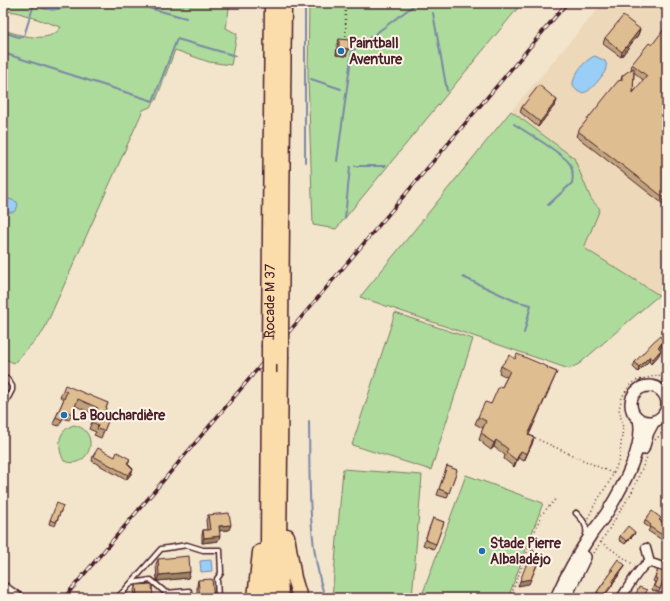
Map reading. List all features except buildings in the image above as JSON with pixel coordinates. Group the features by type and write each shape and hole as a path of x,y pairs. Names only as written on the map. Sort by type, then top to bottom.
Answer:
{"highway":[{"name":"Rocade M 37","path":"269,598 268,502 272,3"},
{"name":"Rocade M 37","path":"281,598 279,548 284,3"},
{"path":"280,483 290,559 300,598"},
{"path":"255,598 260,541 268,502"}],"main road":[{"path":"565,598 589,551 625,492 640,458 648,432 661,417 666,410 667,401 663,393 665,385 649,386 638,389 634,393 630,404 631,410 636,417 644,422 661,417"},
{"path":"556,598 570,569 592,532 607,511 624,480 639,440 639,419"},
{"path":"3,588 17,598"}],"street":[{"path":"646,548 650,563"},
{"path":"621,598 646,564 650,563 667,569"}],"lane":[{"path":"3,378 8,379 12,386 12,390 3,407"},
{"path":"570,569 587,532 585,524 576,513"},
{"path":"117,598 161,549 187,545 203,550 220,550 221,573 217,579 218,598"},
{"path":"131,583 151,580 166,593 189,591 190,598"},
{"path":"124,591 124,598"},
{"path":"166,593 166,598"}],"path":[{"path":"345,3 346,38"},
{"path":"585,524 594,504 614,474 618,460 623,428 619,409 622,397 630,385 636,381 658,375 665,385"},
{"path":"658,438 667,428"},
{"path":"535,438 614,474"},
{"path":"510,598 541,515 556,499"},
{"path":"601,542 641,569"}],"shaded area":[{"path":"603,3 667,3 667,299 584,248 600,209 591,199 574,158 511,111"}],"green space":[{"path":"3,3 32,3 44,9 53,10 65,8 71,3 230,3 226,28 237,34 231,65 209,62 175,50 156,100 150,107 143,110 43,332 14,363 3,358 3,304 5,299 3,298 3,30 26,36 42,37 56,33 61,27 16,12 3,11"},
{"path":"309,3 522,3 336,229 313,225 308,77"},
{"path":"511,111 574,158 591,199 600,209 584,248 659,295 579,364 569,369 360,297"},
{"path":"395,313 473,339 431,470 352,445"},
{"path":"74,425 83,429 88,435 90,442 86,456 73,463 64,461 60,450 60,440 64,431 68,427"},
{"path":"343,469 422,475 412,598 332,598"},
{"name":"Stade Pierre Albaladéjo","path":"466,475 543,503 508,598 421,598"}],"water":[{"path":"32,3 55,5 71,3 57,10 52,10 42,8"},
{"path":"595,56 605,61 605,71 589,90 583,93 580,92 573,86 573,82 583,64"},
{"path":"9,199 17,202 18,206 14,212 7,212 3,209 3,201"},
{"path":"211,560 212,571 201,572 200,561"}],"waterway":[{"path":"151,3 149,8 186,18"},
{"path":"305,3 305,162"},
{"path":"337,161 352,51 417,3"},
{"path":"498,4 515,5 524,3"},
{"path":"3,32 19,37 24,36 34,4"},
{"path":"433,13 447,91"},
{"path":"3,53 153,101 177,39 236,56"},
{"path":"311,79 341,89"},
{"path":"514,124 560,154 571,166 572,183 548,205"},
{"path":"355,166 385,166"},
{"path":"345,218 350,167"},
{"path":"463,277 515,301 531,305 524,333"},
{"path":"3,296 7,298"},
{"path":"309,421 312,533 319,576 325,598"}],"railway":[{"path":"64,598 567,3"}],"place":[{"name":"Paintball Aventure","path":"341,51"},
{"name":"La Bouchardière","path":"64,415"},
{"name":"Stade Pierre Albaladéjo","path":"482,551"}]}
